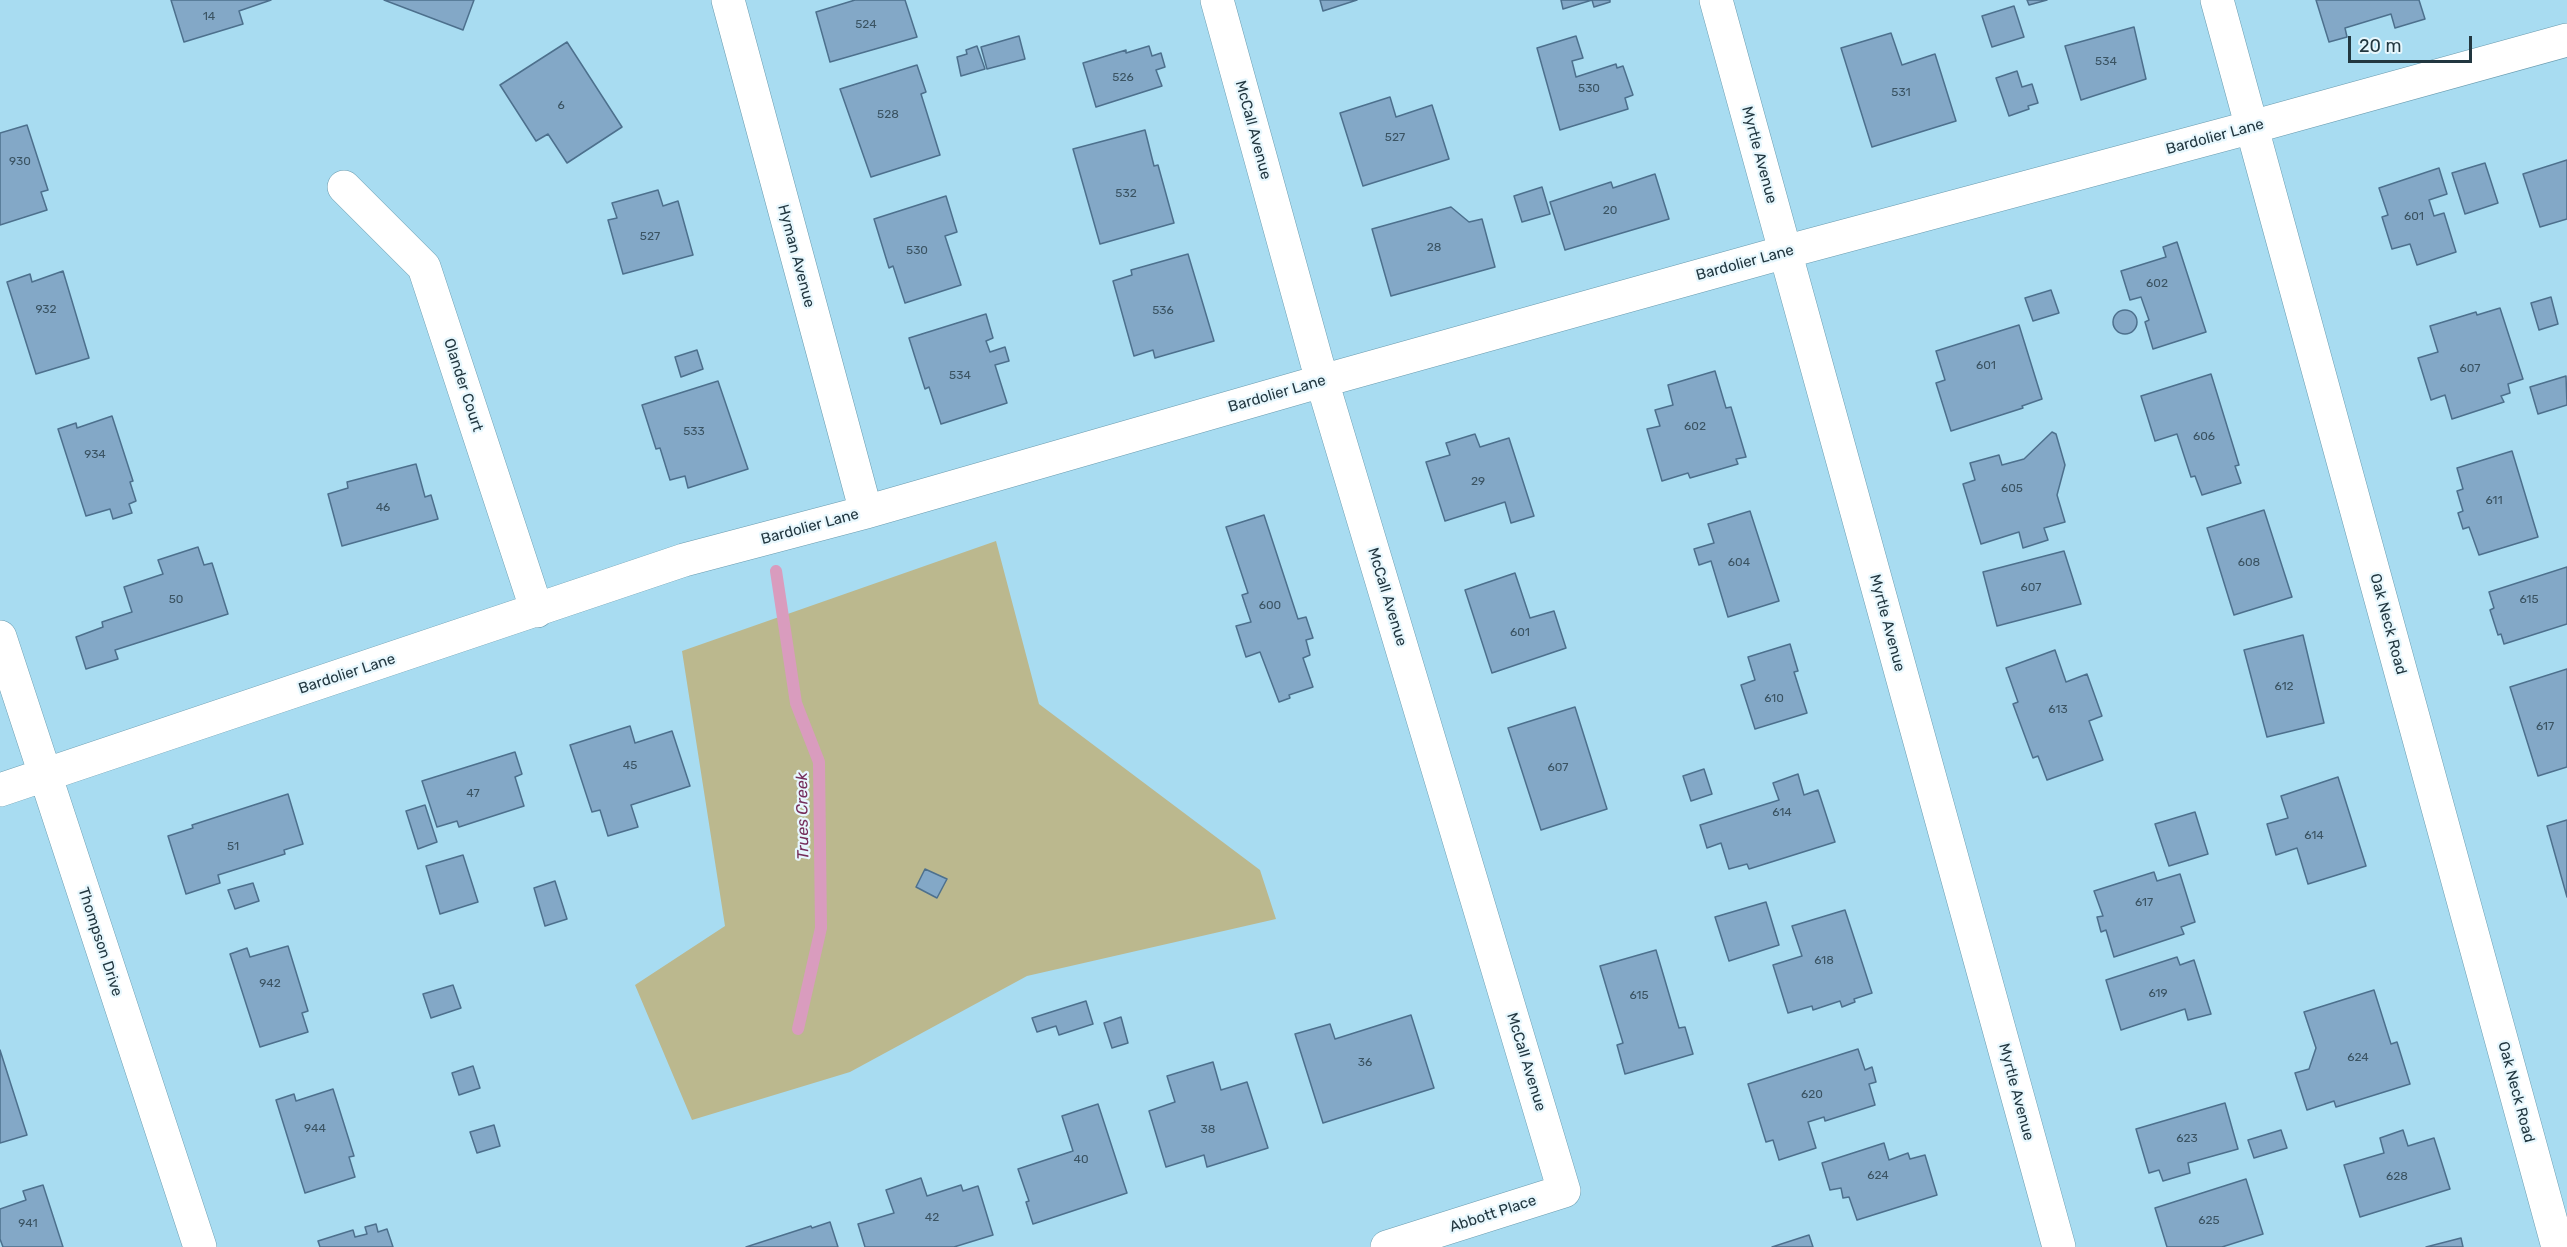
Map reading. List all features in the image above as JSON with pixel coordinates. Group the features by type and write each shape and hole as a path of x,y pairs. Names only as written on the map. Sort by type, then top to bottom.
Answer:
{"street":[{"name":"Hyman Avenue","path":"728,0 866,512"},
{"name":"McCall Avenue","path":"1217,0 1322,381 1564,1191"},
{"name":"Myrtle Avenue","path":"1716,0 2059,1247"},
{"name":"Oak Neck Road","path":"2217,0 2558,1247"},
{"name":"Bardolier Lane","path":"0,790 684,560 866,512 1322,381 1785,252 2567,40"},
{"name":"Olander Court","path":"344,187 424,267 537,610"},
{"name":"Thompson Drive","path":"0,637 200,1247"},
{"name":"Abbott Place","path":"1388,1247 1564,1191"}],"shaded area":[{"path":"996,541 1039,704 1260,870 1276,919 1027,976 850,1072 692,1120 635,985 725,926 682,651"}],"building":[{"path":"171,0 271,0 239,11 243,24 184,42"},
{"path":"384,0 474,0 463,30"},
{"path":"855,0 905,0 917,37 830,62 816,12"},
{"path":"1320,0 1357,0 1323,11"},
{"path":"1561,0 1592,0 1563,9"},
{"path":"1592,0 1610,0 1610,2 1594,7"},
{"path":"2027,0 2047,0 2029,5"},
{"path":"2316,0 2419,0 2425,19 2395,28 2391,14 2345,28 2347,37 2329,42"},
{"path":"2014,6 2024,37 1992,47 1982,16"},
{"path":"2134,27 2146,79 2081,100 2065,46"},
{"path":"1891,33 1902,65 1935,54 1956,121 1872,147 1841,48"},
{"path":"1019,36 1025,59 987,69 981,47"},
{"path":"1576,36 1583,58 1572,61 1576,77 1616,64 1617,68 1623,66 1633,95 1625,98 1628,109 1560,130 1537,48"},
{"path":"567,42 622,127 567,163 548,134 536,141 500,85"},
{"path":"977,46 985,69 961,76 957,57 967,54 966,50"},
{"path":"1149,46 1152,56 1161,53 1165,67 1156,70 1162,86 1096,107 1083,63 1126,50 1126,53"},
{"path":"917,65 926,92 921,94 940,155 871,177 840,89"},
{"path":"2017,71 2022,87 2032,84 2038,103 2009,116 1996,78"},
{"path":"1390,97 1396,117 1432,105 1449,159 1363,186 1340,113"},
{"path":"27,125 48,190 41,192 47,210 0,225 0,133"},
{"path":"1145,130 1154,166 1158,165 1174,223 1100,244 1073,149"},
{"path":"2567,160 2567,219 2540,227 2523,174"},
{"path":"2485,163 2498,203 2465,214 2452,173"},
{"path":"2439,168 2447,194 2429,200 2434,216 2444,213 2456,252 2417,265 2410,244 2392,249 2382,217 2388,215 2379,188"},
{"path":"1655,174 1669,219 1565,250 1550,202 1611,182 1613,188"},
{"path":"1542,187 1550,214 1522,222 1514,196"},
{"path":"658,190 663,206 678,201 693,255 623,274 608,220 617,218 612,203"},
{"path":"946,196 957,232 945,236 961,285 905,303 893,266 889,268 874,219"},
{"path":"1451,207 1469,222 1482,219 1495,267 1391,296 1372,229"},
{"path":"2177,242 2206,332 2153,349 2145,322 2149,320 2141,297 2130,300 2121,271 2166,257 2163,247"},
{"path":"1188,254 1214,341 1155,358 1153,350 1134,356 1113,281 1132,275 1131,270"},
{"path":"63,271 89,358 36,374 7,282 30,274 32,282"},
{"path":"2051,290 2059,313 2033,321 2025,298"},
{"path":"2551,297 2558,324 2539,330 2531,303"},
{"path":"2500,308 2523,379 2508,384 2510,393 2501,396 2504,402 2452,419 2445,395 2431,400 2418,358 2438,352 2430,326 2476,312 2477,315"},
{"path":"2125,310 2134,313 2137,322 2134,331 2125,334 2116,331 2113,322 2116,313"},
{"path":"986,314 993,338 986,341 990,352 1005,347 1009,361 995,365 1007,403 941,424 929,387 925,389 909,338"},
{"path":"2019,325 2042,399 2022,406 2023,408 1951,431 1936,383 1945,380 1936,351"},
{"path":"697,350 703,369 681,377 675,357"},
{"path":"1715,371 1726,408 1731,407 1746,457 1736,459 1738,464 1690,478 1688,473 1662,481 1647,429 1660,426 1655,410 1673,405 1668,385"},
{"path":"2211,374 2239,465 2235,466 2241,483 2202,495 2195,476 2191,477 2177,434 2155,441 2141,396"},
{"path":"2566,376 2567,405 2538,414 2530,387"},
{"path":"718,381 748,469 688,488 685,476 670,480 660,448 656,449 642,405"},
{"path":"112,416 133,481 130,482 136,501 129,504 132,513 113,519 110,509 86,516 58,429 76,423 77,428"},
{"path":"2052,432 2056,434 2065,465 2057,495 2065,522 2044,528 2048,540 2023,548 2019,532 1981,544 1963,484 1975,480 1970,463 1999,455 2002,465 2024,459"},
{"path":"1475,434 1480,447 1509,438 1534,516 1511,523 1505,502 1445,521 1426,462 1450,455 1446,443"},
{"path":"2512,451 2538,537 2479,555 2469,527 2463,529 2458,513 2463,511 2457,491 2463,489 2457,468"},
{"path":"416,464 425,497 431,495 438,519 342,546 328,494 348,488 347,482"},
{"path":"2264,510 2292,597 2234,615 2207,528"},
{"path":"1750,511 1779,601 1728,617 1711,561 1699,565 1694,549 1714,543 1708,524"},
{"path":"1264,515 1298,619 1306,617 1313,638 1306,640 1310,655 1303,658 1313,687 1289,695 1290,698 1279,702 1260,652 1246,657 1236,626 1251,622 1242,595 1248,593 1226,527"},
{"path":"198,547 204,565 212,563 228,614 115,650 118,659 86,669 76,637 103,627 102,622 132,612 124,587 163,574 158,560"},
{"path":"2064,551 2081,604 1997,626 1983,572"},
{"path":"2567,567 2567,624 2504,644 2501,634 2498,635 2490,610 2494,608 2489,592"},
{"path":"1515,573 1530,618 1554,611 1566,648 1492,673 1465,590"},
{"path":"2303,635 2324,723 2267,737 2244,650"},
{"path":"1790,644 1798,671 1794,672 1807,713 1755,729 1741,685 1755,680 1748,657"},
{"path":"2055,650 2066,682 2087,674 2102,716 2089,721 2103,760 2047,780 2038,756 2033,758 2013,704 2018,702 2006,668"},
{"path":"2567,669 2567,767 2538,776 2510,687"},
{"path":"1575,707 1607,809 1541,830 1508,728"},
{"path":"630,726 635,743 672,731 690,786 631,805 638,827 608,836 600,810 592,812 570,745"},
{"path":"515,752 522,774 515,777 524,806 459,827 457,821 437,827 422,781"},
{"path":"1704,769 1712,794 1691,801 1683,776"},
{"path":"1798,774 1804,795 1818,790 1835,842 1749,869 1747,864 1729,869 1721,843 1707,848 1700,825 1779,800 1773,783"},
{"path":"2338,777 2366,866 2308,884 2297,848 2276,855 2267,824 2288,818 2281,796"},
{"path":"288,794 303,844 284,850 285,854 218,875 220,883 186,894 168,836 193,828 192,825"},
{"path":"425,805 437,842 418,849 406,811"},
{"path":"2195,812 2208,854 2169,866 2155,824"},
{"path":"2567,820 2567,897 2547,826"},
{"path":"463,855 478,902 440,914 426,866"},
{"path":"925,869 947,879 937,898 916,887"},
{"path":"2154,872 2157,881 2180,874 2195,922 2181,927 2184,934 2114,957 2106,930 2101,932 2097,917 2103,916 2094,891"},
{"path":"555,881 567,919 545,926 534,888"},
{"path":"253,883 259,901 235,909 228,890"},
{"path":"1766,902 1779,945 1729,961 1715,917"},
{"path":"1845,910 1872,993 1854,999 1855,1002 1842,1007 1840,1001 1813,1010 1812,1006 1788,1013 1773,965 1802,956 1792,926"},
{"path":"288,946 308,1011 302,1013 308,1032 260,1047 230,954 247,948 250,957"},
{"path":"1656,950 1679,1028 1685,1027 1693,1054 1625,1074 1617,1045 1623,1043 1600,966"},
{"path":"2177,957 2180,965 2194,960 2211,1014 2188,1020 2185,1009 2121,1030 2106,980"},
{"path":"453,985 461,1008 431,1018 423,994"},
{"path":"2374,990 2391,1044 2397,1042 2410,1084 2336,1107 2334,1101 2307,1110 2295,1073 2309,1069 2316,1048 2304,1012"},
{"path":"1086,1001 1093,1024 1059,1035 1056,1026 1037,1032 1032,1018"},
{"path":"1411,1015 1434,1088 1323,1123 1295,1034 1330,1024 1335,1039"},
{"path":"1121,1017 1128,1043 1112,1048 1104,1023"},
{"path":"1858,1049 1865,1070 1872,1067 1876,1082 1869,1084 1875,1105 1825,1121 1824,1117 1808,1122 1816,1148 1779,1160 1773,1140 1766,1142 1748,1084"},
{"path":"0,1050 27,1135 0,1143"},
{"path":"1213,1062 1221,1090 1247,1082 1268,1148 1207,1167 1204,1155 1166,1167 1149,1111 1175,1102 1167,1076"},
{"path":"473,1066 480,1088 459,1095 452,1073"},
{"path":"333,1089 354,1156 349,1157 355,1177 305,1193 276,1100 294,1094 296,1101"},
{"path":"2225,1103 2238,1149 2188,1163 2190,1173 2163,1181 2159,1170 2149,1173 2136,1129"},
{"path":"1098,1104 1127,1193 1033,1224 1026,1202 1029,1201 1018,1169 1073,1151 1062,1116"},
{"path":"494,1125 500,1146 477,1153 470,1132"},
{"path":"2281,1130 2287,1148 2254,1158 2248,1140"},
{"path":"2403,1130 2408,1146 2434,1138 2450,1189 2360,1217 2344,1165 2384,1153 2380,1138"},
{"path":"1884,1143 1889,1160 1908,1153 1910,1159 1925,1155 1937,1195 1857,1220 1849,1197 1843,1198 1841,1188 1830,1190 1822,1163"},
{"path":"921,1178 927,1196 961,1185 963,1191 978,1186 993,1235 954,1247 865,1247 858,1224 894,1213 886,1190"},
{"path":"2246,1179 2263,1234 2222,1247 2167,1247 2155,1208"},
{"path":"43,1185 63,1247 3,1247 0,1239 0,1209 26,1200 23,1191"},
{"path":"830,1222 838,1247 746,1247 811,1226 812,1228"},
{"path":"376,1224 378,1232 387,1229 393,1247 320,1247 318,1241 353,1230 355,1237 367,1234 365,1227"},
{"path":"1809,1235 1813,1247 1772,1247"},
{"path":"2461,1238 2463,1247 2426,1247"}],"waterway":[{"name":"Trues Creek","path":"776,571 796,703 819,762 821,928 798,1029"}]}
